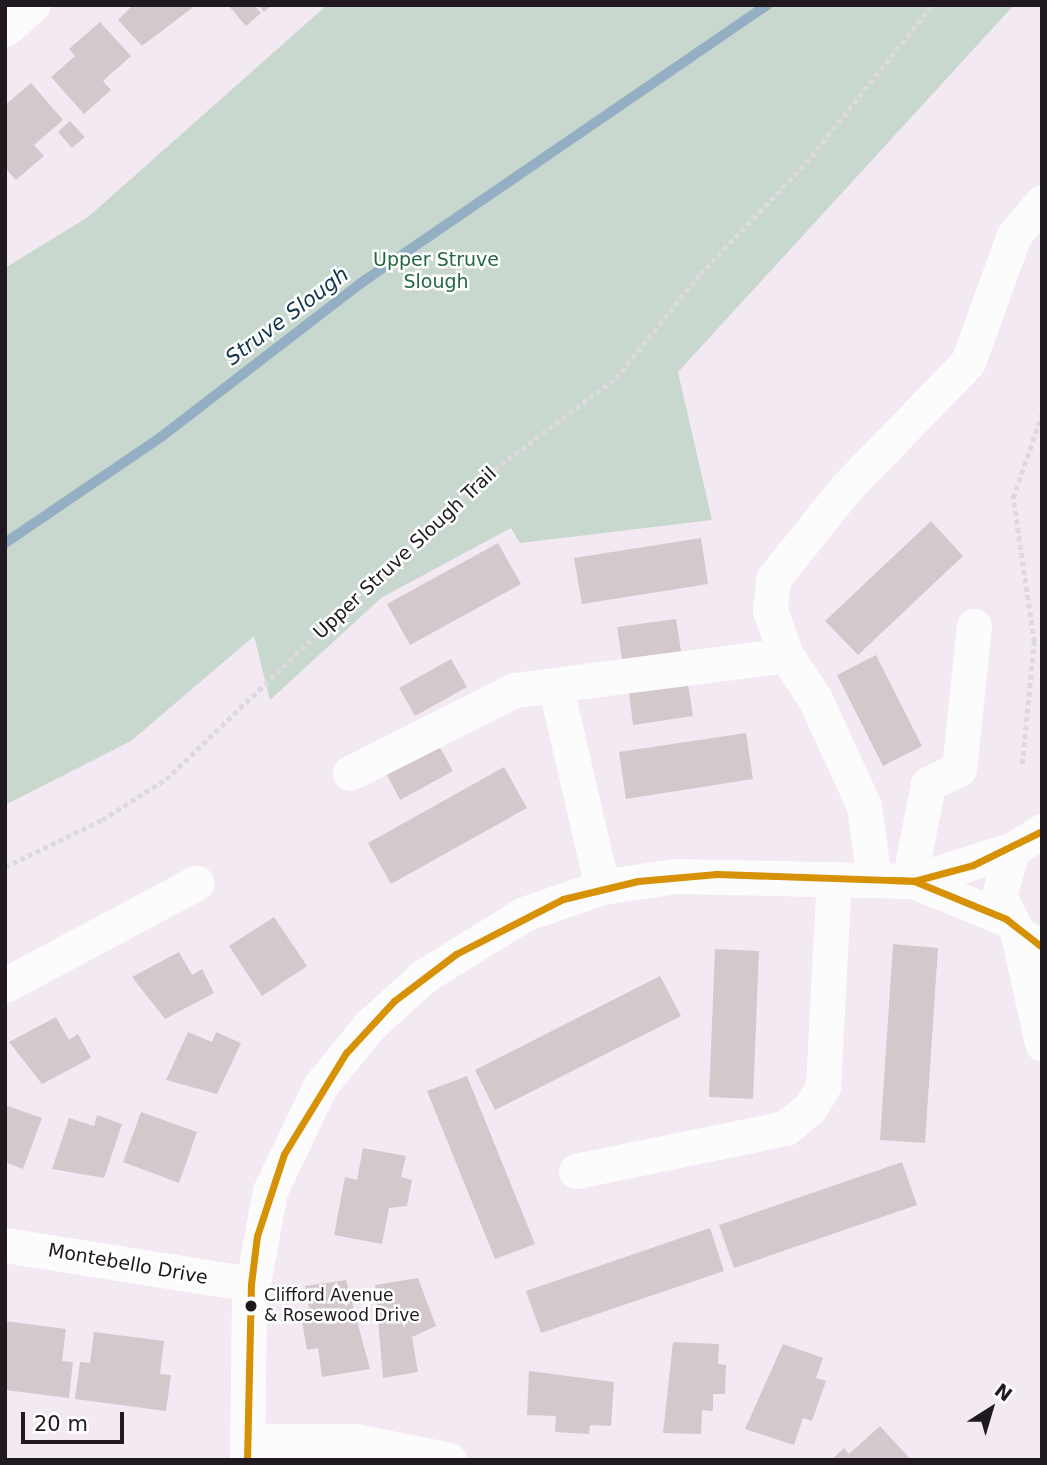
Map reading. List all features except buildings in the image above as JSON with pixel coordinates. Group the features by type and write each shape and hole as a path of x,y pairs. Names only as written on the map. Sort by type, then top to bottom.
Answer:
{"street":[{"path":"5,29 33,5"},
{"path":"874,880 864,806 815,699 786,655 769,610 778,570 968,362 1014,235 1042,202"},
{"path":"912,881 928,784 959,769 974,626"},
{"path":"350,773 493,697 786,655"},
{"path":"556,688 602,887"},
{"path":"449,1460 368,1443 247,1450 250,1284 257,1236 284,1154 320,1086 362,1034 424,976 488,934 602,887 717,874 912,881 1031,833"},
{"path":"1031,833 999,895 1022,933 1042,1043"},
{"path":"576,1171 786,1128 810,1108 823,1086 834,878"},
{"path":"912,881 1022,933"},
{"path":"5,985 196,883"},
{"name":"Montebello Drive","path":"5,1245 250,1284"}],"path":[{"name":"Upper Struve Slough Trail","path":"5,867 102,820 166,779 467,491 616,378 700,274 806,163 932,5"},
{"path":"1022,764 1034,642 1013,498 1042,414"}],"green space":[{"name":"Upper Struve Slough","path":"327,5 1014,5 678,372 712,520 520,543 511,528 381,598 270,700 254,636 131,741 5,805 5,268 88,217"}],"waterway":[{"name":"Struve Slough","path":"5,543 161,437 361,283 767,5"}],"transit line":[{"path":"890,880 914,881 973,865 1042,831"},
{"path":"247,1460 251,1284 257,1236 284,1154 346,1053 394,1001 456,954 563,899 638,881 717,874 914,881 1006,919 1042,947"}],"place":[{"name":"Clifford Avenue & Rosewood Drive","path":"251,1306"}]}
